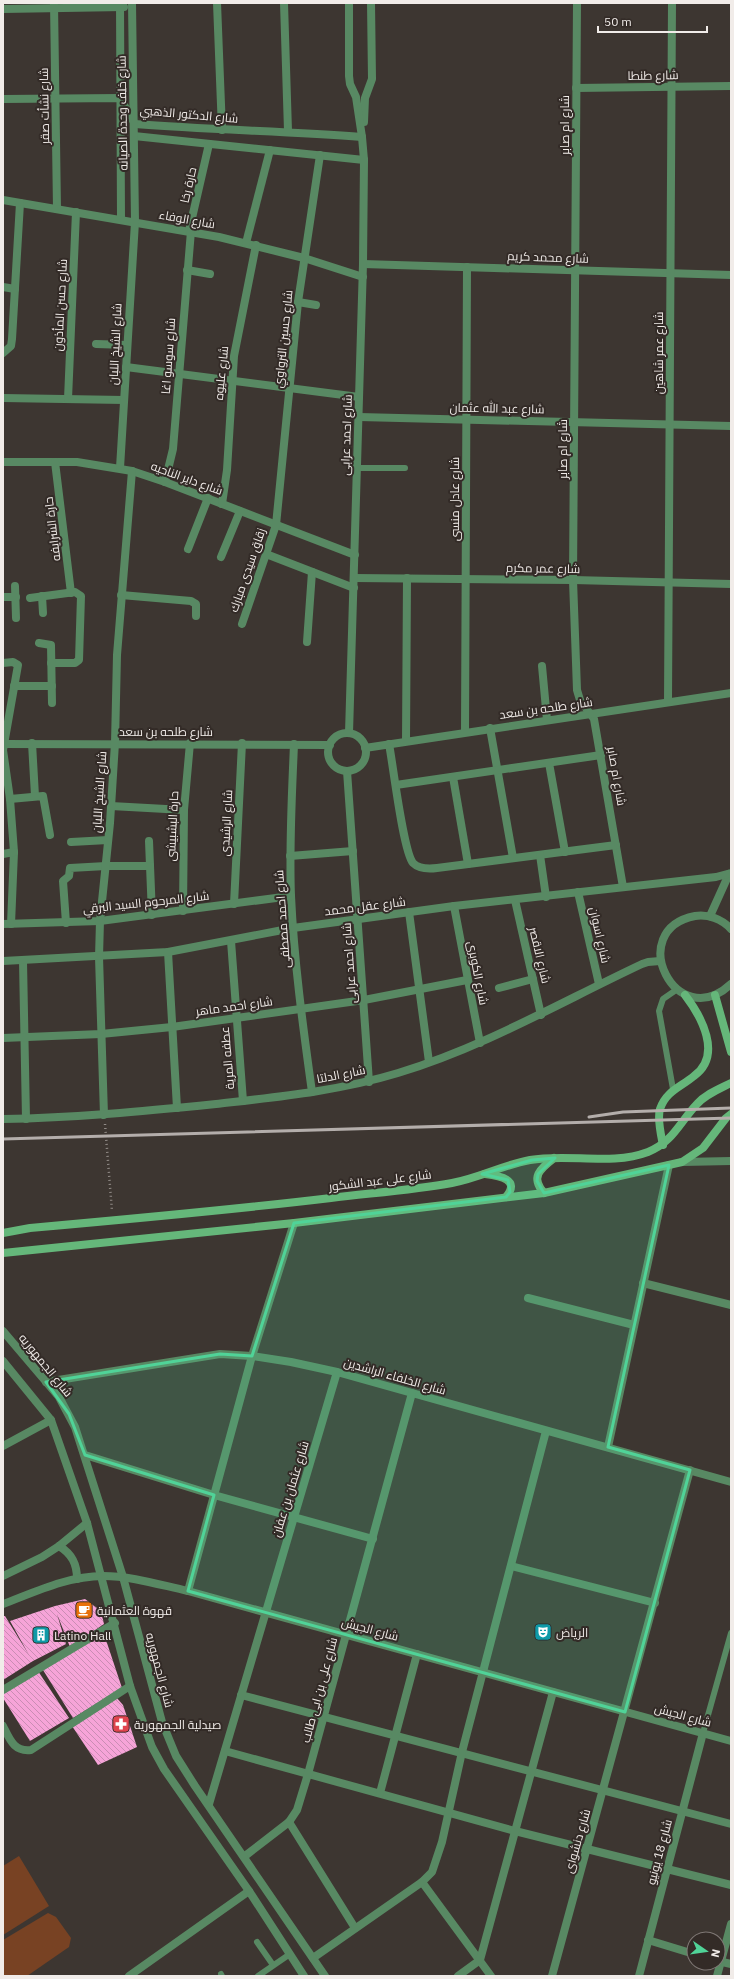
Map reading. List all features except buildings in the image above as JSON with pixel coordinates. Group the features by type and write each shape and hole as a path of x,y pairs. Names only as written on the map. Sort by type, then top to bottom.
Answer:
{"main road":[{"path":"663,1145 659,1111 667,1095 673,1089 695,1076 702,1069 707,1058 708,1047 702,1021 685,995"},
{"path":"715,995 731,1052"},
{"name":"شارع على عبد الشكور","path":"3,1233 30,1228 219,1212 434,1186 459,1181 510,1165 555,1158 613,1158 634,1156 663,1145 671,1138 698,1104 708,1095 731,1083"},
{"path":"3,1253 294,1223 506,1197 544,1194 682,1162 703,1148 726,1118 731,1114"},
{"path":"544,1194 537,1181 538,1174 541,1168 555,1158"},
{"path":"482,1174 503,1177 508,1180 511,1186 510,1192 506,1197"}],"street":[{"path":"217,3 222,130"},
{"path":"284,3 288,131"},
{"name":"شارع احمد عرابى","path":"349,3 349,76 350,84 356,97 364,160 363,277 349,733"},
{"name":"شارع احمد عرابى","path":"362,137 365,98 372,79 371,3"},
{"name":"شارع ام صابر","path":"577,3 573,580 577,690 580,700 594,719 623,887"},
{"name":"شارع عمر شاهين","path":"668,702 672,3"},
{"name":"شارع خلف وحدة الصيانه","path":"120,5 121,220"},
{"path":"3,9 54,6 132,5"},
{"name":"شارع خلف وحدة الصيانه","path":"132,5 135,124 135,222"},
{"name":"شارع نشأت صقر","path":"54,6 57,209"},
{"name":"شارع طنطا","path":"576,88 731,86"},
{"path":"3,98 120,98"},
{"name":"شارع الدكتور الذهبي","path":"120,98 135,124 222,130 288,131 362,137"},
{"path":"134,136 364,160"},
{"name":"حارة رخا","path":"190,231 209,144"},
{"path":"246,243 270,150"},
{"name":"شارع حسين الترواوي","path":"276,525 298,302 320,155"},
{"name":"شارع الوفاء","path":"3,200 190,231 256,245 304,258 363,277"},
{"path":"3,353 11,346 20,203"},
{"name":"شارع حسن المأذون","path":"68,399 76,212"},
{"name":"شارع الشيخ اللبان","path":"120,468 135,222"},
{"name":"شارع سوسو اغا","path":"165,482 173,449 190,231"},
{"name":"شارع عليوه","path":"222,504 227,470 231,381 238,331 256,245"},
{"name":"شارع محمد كريم","path":"363,264 731,275"},
{"name":"شارع عادل منسى","path":"465,732 467,267"},
{"path":"187,270 210,274"},
{"path":"3,287 15,289"},
{"path":"298,302 316,305"},
{"path":"96,344 127,346"},
{"path":"126,367 359,397"},
{"path":"3,398 124,400"},
{"name":"شارع عبد الله عثمان","path":"359,417 731,426"},
{"name":"شارع داير الناحيه","path":"3,462 77,462 132,471 208,498 355,555"},
{"name":"حارة الشرايفه","path":"56,462 71,593"},
{"name":"شارع الشيخ اللبان","path":"104,1114 99,957 100,921 111,806 115,743 117,655 132,471"},
{"path":"188,549 208,498"},
{"path":"221,557 240,511"},
{"name":"زقاق سيدى مبارك","path":"242,624 276,525"},
{"path":"266,554 354,588"},
{"path":"307,642 312,572"},
{"name":"شارع عمر مكرم","path":"354,578 573,580 731,584"},
{"path":"406,578 406,741"},
{"path":"15,586 16,618"},
{"path":"30,598 71,593 78,594 82,600 79,660 73,664 51,663"},
{"path":"121,594 192,601 196,604 196,616"},
{"path":"42,596 43,613"},
{"path":"3,598 16,597"},
{"path":"39,643 51,645 52,703"},
{"path":"3,663 13,662 18,665 3,744 10,799 14,852 7,924"},
{"path":"542,666 547,720"},
{"path":"14,686 52,686"},
{"name":"شارع طلحه بن سعد","path":"365,748 490,728 731,693"},
{"path":"490,728 513,858"},
{"path":"349,733 360,738 365,748 365,753 362,764 353,770 347,771 334,765 328,752 330,745 337,736 349,733"},
{"path":"32,743 35,796"},
{"name":"شارع طلحه بن سعد","path":"3,744 190,743 330,745"},
{"name":"حارة البشبيشى","path":"183,911 184,810 190,743"},
{"name":"شارع الرشيدى","path":"234,904 242,744"},
{"name":"شارع احمد مصطفى","path":"294,744 290,856 291,896 301,1010 312,1092"},
{"path":"389,744 404,834 413,862 418,866 430,869 616,845"},
{"path":"396,785 601,756"},
{"path":"548,763 565,852"},
{"name":"شارع احمد عرابى","path":"347,771 369,1082"},
{"path":"453,778 468,864"},
{"path":"10,799 40,795 44,797 50,835"},
{"path":"111,806 184,810"},
{"path":"71,842 108,840"},
{"path":"149,841 152,915"},
{"path":"290,856 353,851"},
{"path":"3,854 14,852"},
{"path":"540,855 546,896"},
{"path":"66,923 63,881 69,876 69,870 72,868 106,866 150,866"},
{"path":"710,916 730,874"},
{"name":"شارع عقل محمد","path":"3,961 99,957 168,952 293,928 454,906 709,878 730,874"},
{"name":"شارع اسوان","path":"578,892 599,984"},
{"name":"شارع المرحوم السيد البرقي","path":"7,924 100,921 291,896"},
{"name":"شارع الاقصر","path":"515,900 541,1015"},
{"name":"شارع الكوبرى","path":"454,906 466,980 480,1043"},
{"path":"409,912 429,1062"},
{"path":"731,929 720,920 710,916 688,918 678,923 664,939 660,950 660,961 663,972 676,990 685,995 705,998 715,995 731,984"},
{"name":"عطفه المرية","path":"231,941 243,1101"},
{"path":"168,952 177,1108"},
{"path":"23,961 26,1119"},
{"name":"شارع الدلتا","path":"3,1119 26,1119 177,1108 312,1092 369,1082 480,1043 541,1015 599,984 648,962 660,961"},
{"path":"499,988 533,979"},
{"name":"شارع احمد ماهر","path":"3,1038 101,1034 172,1027 364,1000 466,980"},
{"path":"682,1162 731,1161"},
{"path":"608,1447 669,1165"},
{"path":"188,1591 252,1356 294,1223"},
{"path":"643,1284 731,1305"},
{"path":"528,1298 634,1325"},
{"name":"شارع الجمهوريه","path":"3,1331 46,1382 69,1414 85,1455 123,1577 162,1722 176,1756 326,1976"},
{"name":"شارع الخلفاء الراشدين","path":"46,1382 220,1354 252,1356 291,1362 337,1372 731,1482"},
{"path":"3,1361 52,1420 87,1523 115,1623 130,1686 144,1728 164,1769 249,1892 304,1976"},
{"name":"شارع عثمان بن عفان","path":"209,1804 337,1372"},
{"name":"شارع على بن ابى طالب","path":"244,1856 289,1822 296,1810 308,1774 347,1635 412,1392"},
{"path":"4,1445 52,1420"},
{"path":"313,1958 422,1882 432,1872 449,1812 462,1752 484,1673 546,1431"},
{"path":"85,1455 214,1495 373,1539"},
{"name":"شارع دنشواى","path":"552,1976 655,1603 690,1470"},
{"path":"3,1576 42,1557 59,1546 87,1523"},
{"path":"59,1546 74,1560 77,1578"},
{"path":"511,1566 655,1603"},
{"name":"شارع الجيش","path":"3,1604 41,1589 77,1578 102,1576 123,1577 188,1591 731,1741"},
{"path":"3,1690 115,1623"},
{"path":"380,1793 416,1654"},
{"path":"3,1726 12,1743 17,1748 24,1751 31,1750 130,1686"},
{"path":"458,1976 480,1960 553,1692"},
{"path":"241,1695 731,1824"},
{"name":"شارع 18 يونيو","path":"639,1976 703,1733"},
{"path":"224,1750 515,1831 731,1885"},
{"path":"289,1822 355,1928"},
{"path":"422,1882 491,1976"},
{"path":"129,1976 249,1892"},
{"path":"726,1941 731,1924"},
{"path":"648,1940 686,1952"}],"lane":[{"path":"357,468 405,468"},
{"path":"673,1089 659,1011 663,999 676,990"},
{"path":"703,1733 731,1633"},
{"path":"257,1942 273,1966"},
{"path":"258,1976 268,1973 273,1966 290,1954"}],"path":[{"path":"104,1114 113,1221"}],"highlighted area":[{"path":"555,1158 538,1174 537,1181 544,1193 669,1165 608,1447 690,1470 625,1712 188,1591 214,1495 85,1455 69,1414 46,1382 220,1354 252,1356 294,1223 506,1197 510,1192 508,1180 482,1174 532,1160"}],"shaded area":[{"path":"19,1856 49,1906 3,1935 3,1866"},
{"path":"48,1913 56,1917 71,1938 69,1947 27,1976 3,1976 3,1940"}],"railway":[{"path":"589,1117 623,1112 731,1108"},
{"path":"3,1139 731,1118"}],"place":[{"name":"قهوة العثمانية","path":"84,1610"},
{"name":"الرياض","path":"543,1632"},
{"name":"Latino Hall","path":"41,1635"},
{"name":"صيدلية الجمهورية","path":"121,1724"}]}
